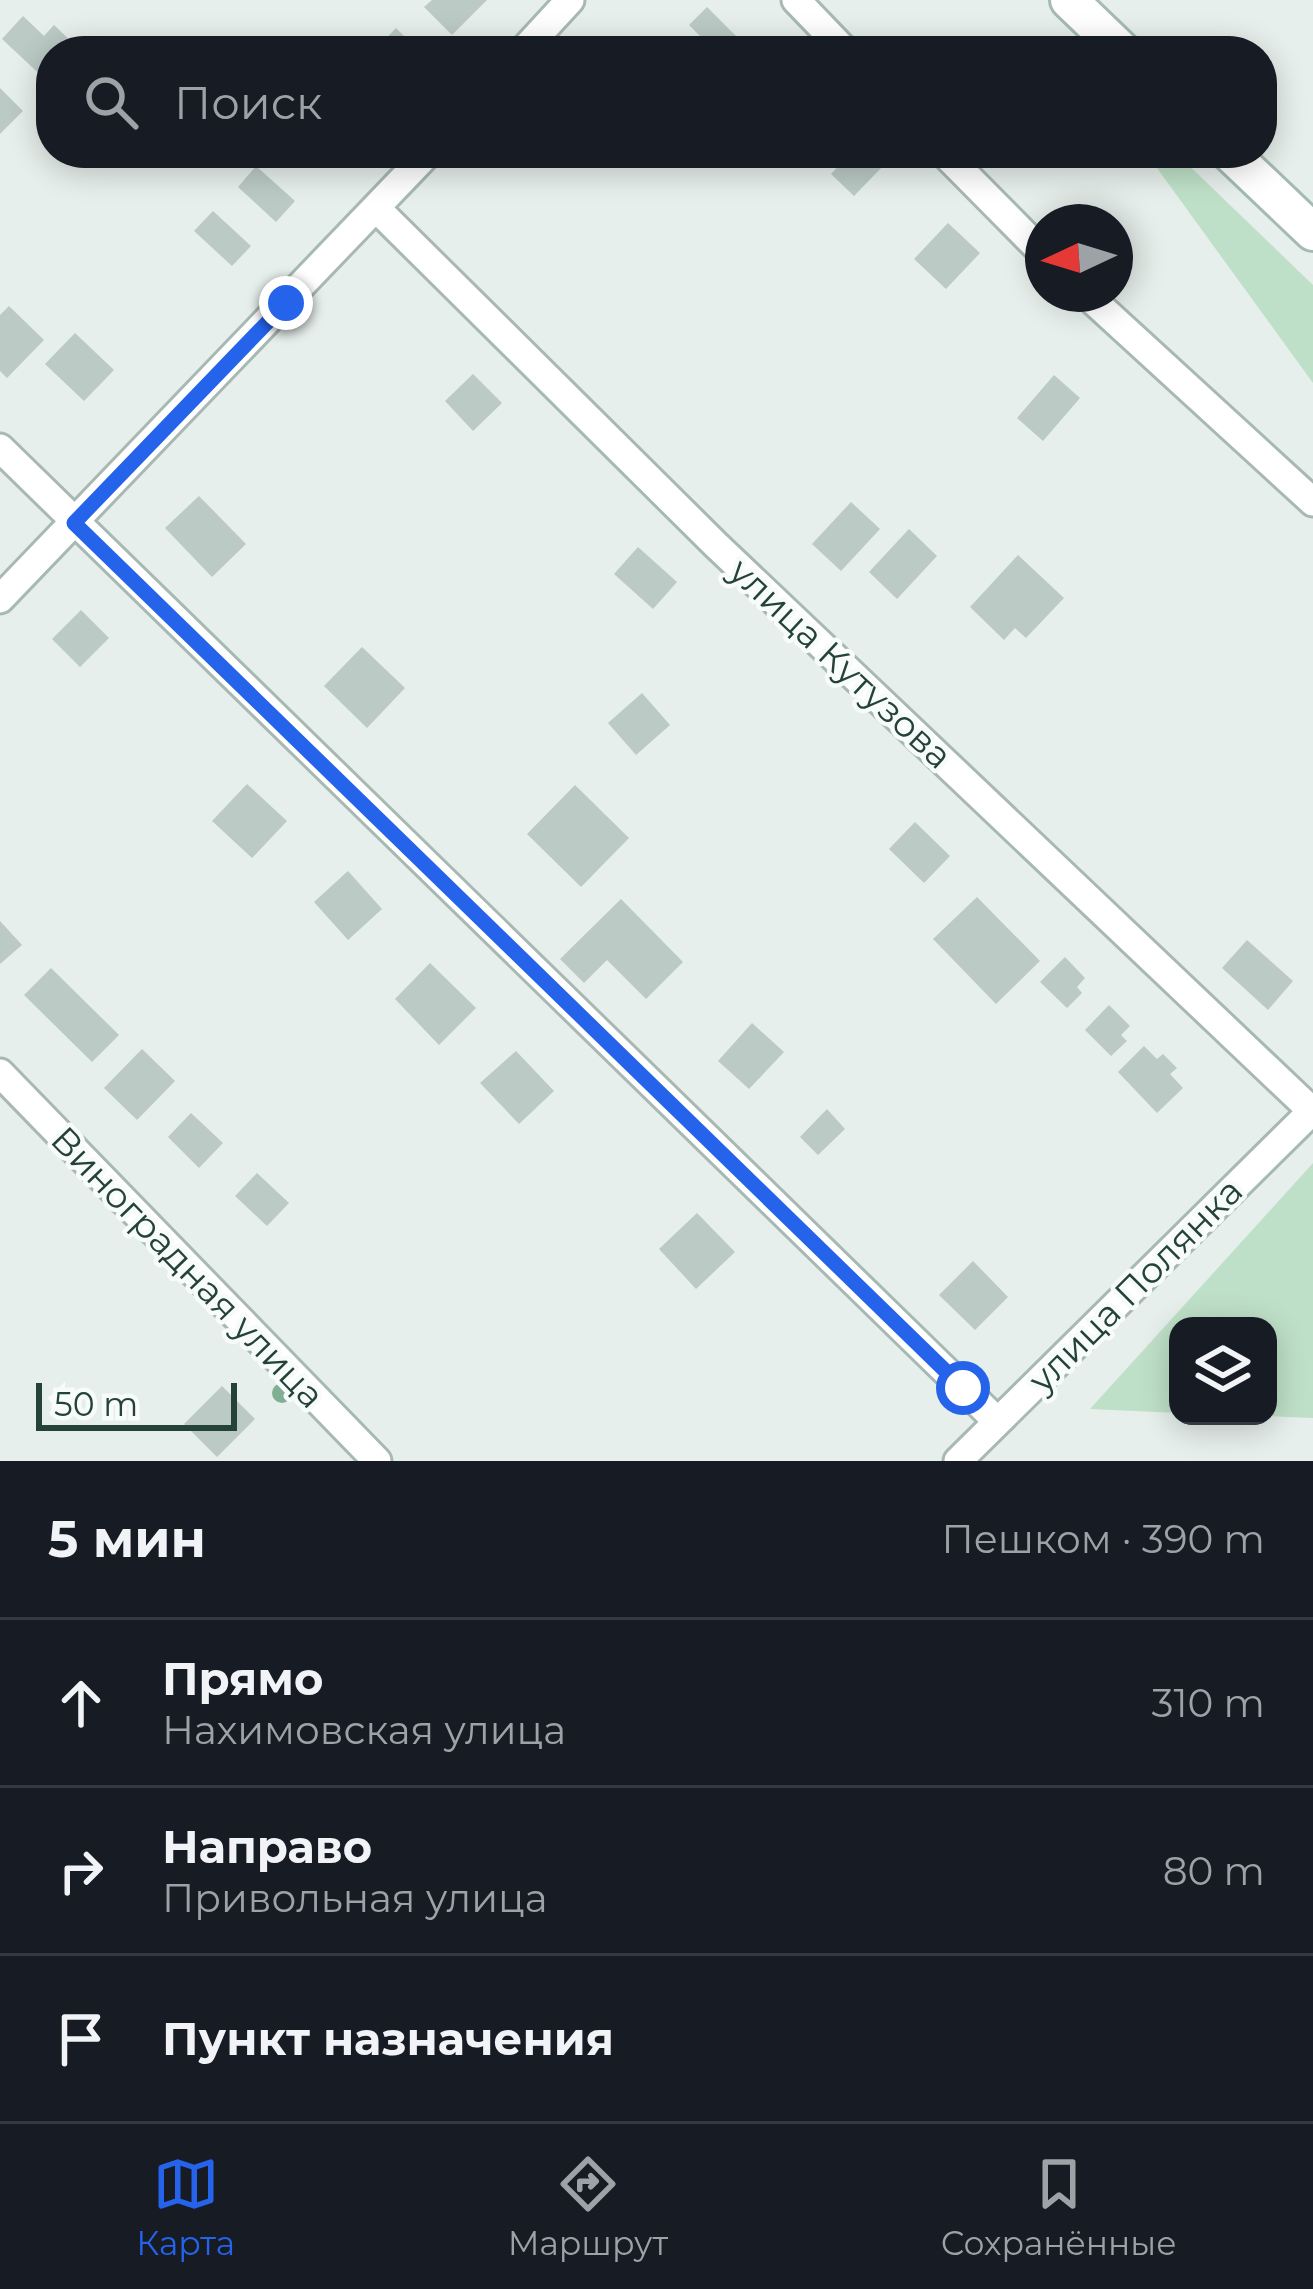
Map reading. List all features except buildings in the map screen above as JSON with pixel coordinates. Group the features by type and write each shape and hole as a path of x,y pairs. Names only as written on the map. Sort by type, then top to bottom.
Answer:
{"main road":[{"path":"1069,0 1107,36"},
{"path":"1246,168 1313,232"}],"street":[{"path":"537,36 570,0"},
{"path":"796,0 831,36"},
{"path":"0,599 414,168"},
{"path":"959,168 1025,235"},
{"name":"улица Кутузова","path":"376,209 716,545 1313,1110"},
{"path":"1106,312 1313,502"},
{"path":"0,448 998,1421"},
{"name":"Виноградная улица","path":"0,1073 376,1461"},
{"name":"улица Полянка","path":"958,1461 1313,1110"}],"green space":[{"path":"1157,168 1192,168 1313,285 1313,383"},
{"path":"1313,1163 1313,1418 1277,1417 1277,1317 1173,1317"},
{"path":"1169,1322 1169,1413 1090,1409"}],"route":[{"path":"286,303 74,523 963,1388"}]}
